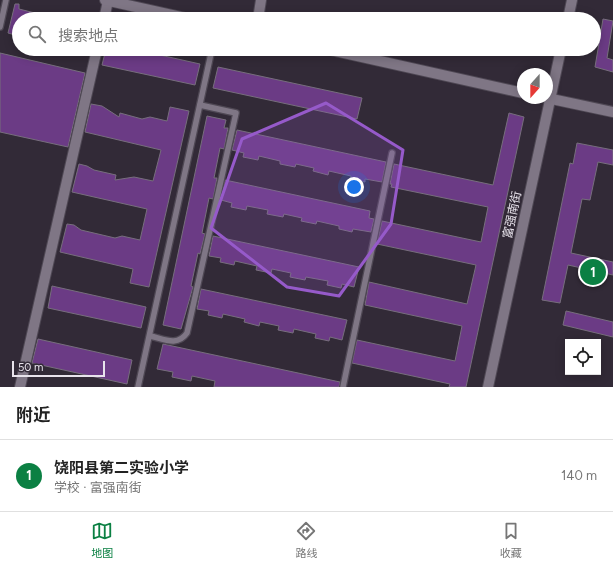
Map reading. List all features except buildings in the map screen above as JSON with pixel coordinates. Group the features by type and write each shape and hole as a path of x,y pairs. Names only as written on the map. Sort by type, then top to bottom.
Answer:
{"street":[{"path":"259,12 262,0"},
{"path":"569,12 572,0"},
{"path":"107,12 111,1 159,12"},
{"path":"20,387 95,56"},
{"path":"357,56 517,92"},
{"name":"富强南街","path":"553,82 559,56"},
{"path":"553,99 613,112"},
{"name":"富强南街","path":"488,387 548,104"}],"lane":[{"path":"0,27 6,0"},
{"path":"138,387 210,56"},
{"path":"150,336 176,342 183,339 187,333 236,113 200,105"},
{"path":"343,387 392,153"}],"highlighted area":[{"path":"326,103 403,150 391,224 339,296 287,287 211,228 242,139"}],"place":[{"name":"饶阳县第二实验小学","path":"593,272"}]}
